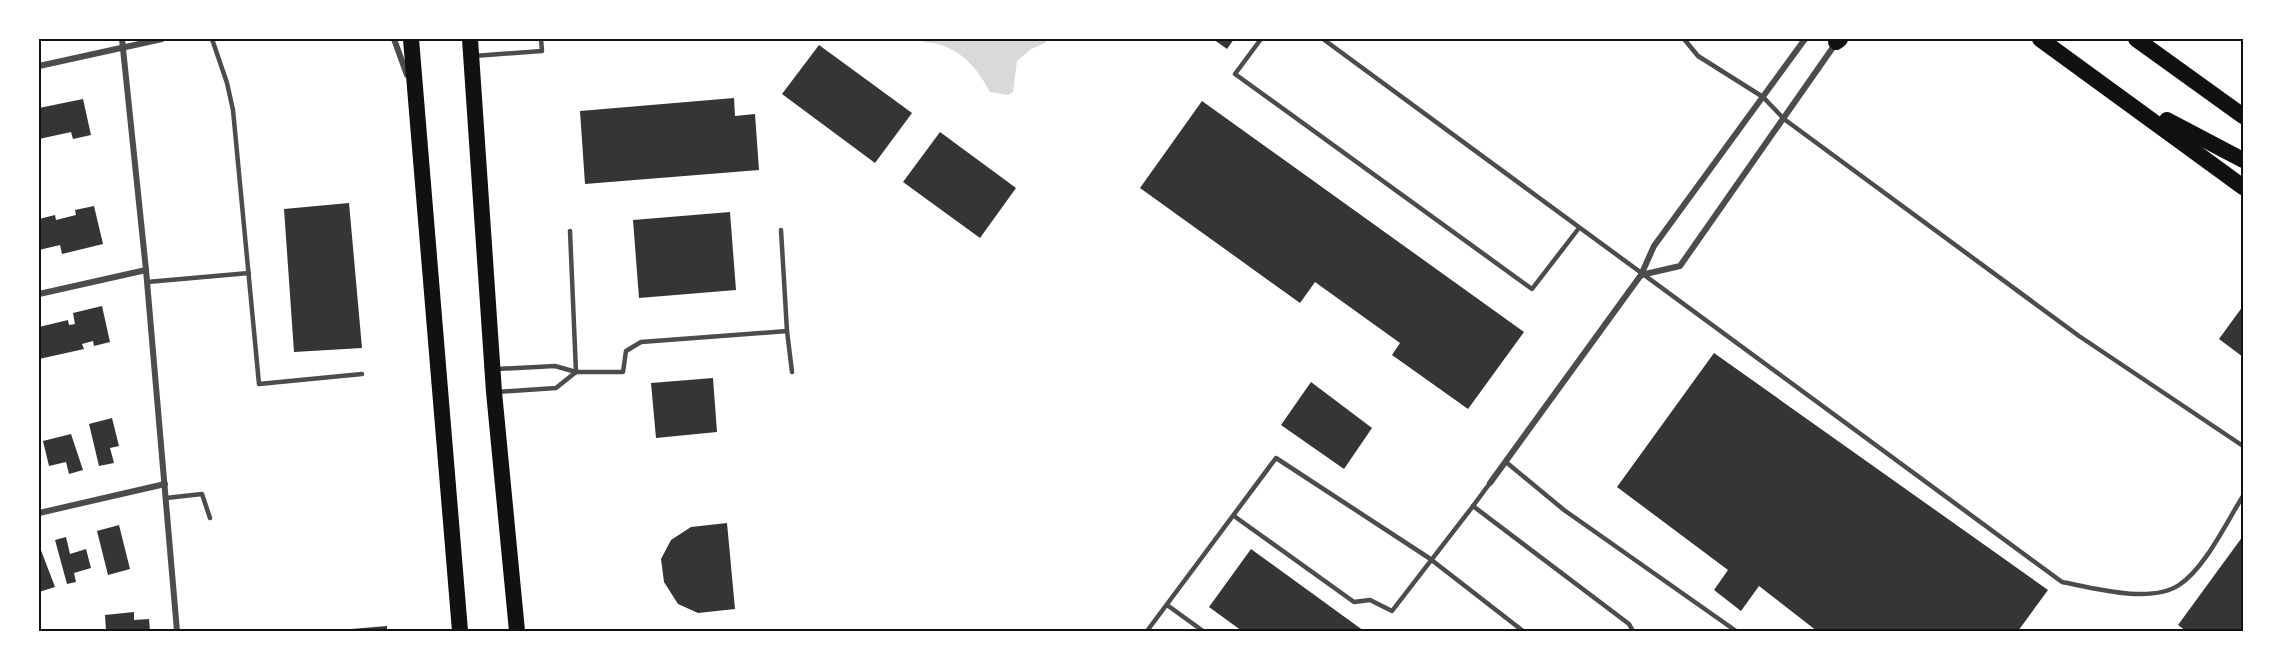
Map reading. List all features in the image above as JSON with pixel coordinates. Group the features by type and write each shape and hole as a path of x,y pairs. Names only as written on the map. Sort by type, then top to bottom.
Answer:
{"highway":[{"path":"411,39 460,631"},
{"path":"2040,39 2243,187"},
{"path":"2136,39 2243,116"},
{"path":"471,47 494,392 517,631"},
{"path":"2121,96 2243,160"}],"street":[{"path":"122,39 146,270 177,631"},
{"path":"39,66 162,39"},
{"path":"393,39 416,97"},
{"path":"1490,483 1641,275 1654,246 1805,39"},
{"path":"1641,275 1680,266 1838,40"},
{"path":"39,294 146,270"},
{"path":"39,513 165,484"}],"lane":[{"path":"212,39 227,82 233,110 259,384 362,374"},
{"path":"471,47 542,51 541,39"},
{"path":"1261,39 1235,74 1532,289 1579,228"},
{"path":"1323,39 1641,275 2062,582 2127,593 2152,594 2178,586 2198,568 2243,496"},
{"path":"1684,39 1698,56 1763,98 1784,119 2079,336 2243,446"},
{"path":"781,230 787,331 792,372"},
{"path":"570,231 576,372"},
{"path":"147,282 249,273"},
{"path":"493,369 555,366 576,372 623,372 626,351 641,342 787,331"},
{"path":"494,392 556,388 576,372"},
{"path":"1147,631 1276,458 1431,559 1523,631"},
{"path":"1506,462 1564,510 1736,631"},
{"path":"1234,516 1354,602 1370,600 1392,611 1490,483"},
{"path":"166,498 202,494 210,518"},
{"path":"1473,506 1629,624 1633,631"},
{"path":"1167,605 1203,631"}],"shaded area":[{"path":"918,39 1047,39 1045,43 1031,49 1017,61 1013,92 1008,95 990,92 976,70 958,53 941,45"}],"building":[{"path":"1213,39 1234,39 1227,49"},
{"path":"819,45 912,113 875,163 782,94"},
{"path":"734,98 735,116 755,114 759,170 585,184 580,111"},
{"path":"83,99 91,135 73,139 71,132 39,139 39,108"},
{"path":"1202,101 1524,332 1468,409 1392,355 1400,343 1315,282 1300,303 1140,188"},
{"path":"940,132 1016,188 980,238 903,182"},
{"path":"349,203 362,348 294,352 284,209"},
{"path":"94,206 103,244 62,254 60,245 39,250 39,219 55,215 56,220 76,215 75,210"},
{"path":"730,212 736,290 639,298 633,220"},
{"path":"102,306 110,342 94,346 93,341 82,344 84,349 39,359 39,327 68,320 69,325 75,324 73,313"},
{"path":"2243,306 2243,357 2219,339"},
{"path":"1714,353 2048,590 2018,631 1817,631 1759,586 1741,611 1714,590 1728,570 1617,487"},
{"path":"713,378 717,432 656,438 651,383"},
{"path":"1311,382 1372,428 1344,469 1281,425"},
{"path":"112,418 119,446 110,448 114,463 99,466 89,424"},
{"path":"71,434 83,470 69,474 66,462 49,466 43,441"},
{"path":"727,523 735,609 698,613 678,604 664,582 661,559 671,540 691,527"},
{"path":"119,525 130,569 108,575 97,531"},
{"path":"2243,536 2243,631 2186,631 2178,625"},
{"path":"66,537 70,554 86,549 91,568 74,573 76,582 67,584 55,540"},
{"path":"39,545 55,587 39,592"},
{"path":"1251,549 1364,631 1242,631 1209,607"},
{"path":"134,612 134,620 149,619 150,631 106,631 105,615"},
{"path":"387,626 387,631 351,631 351,629"}]}
